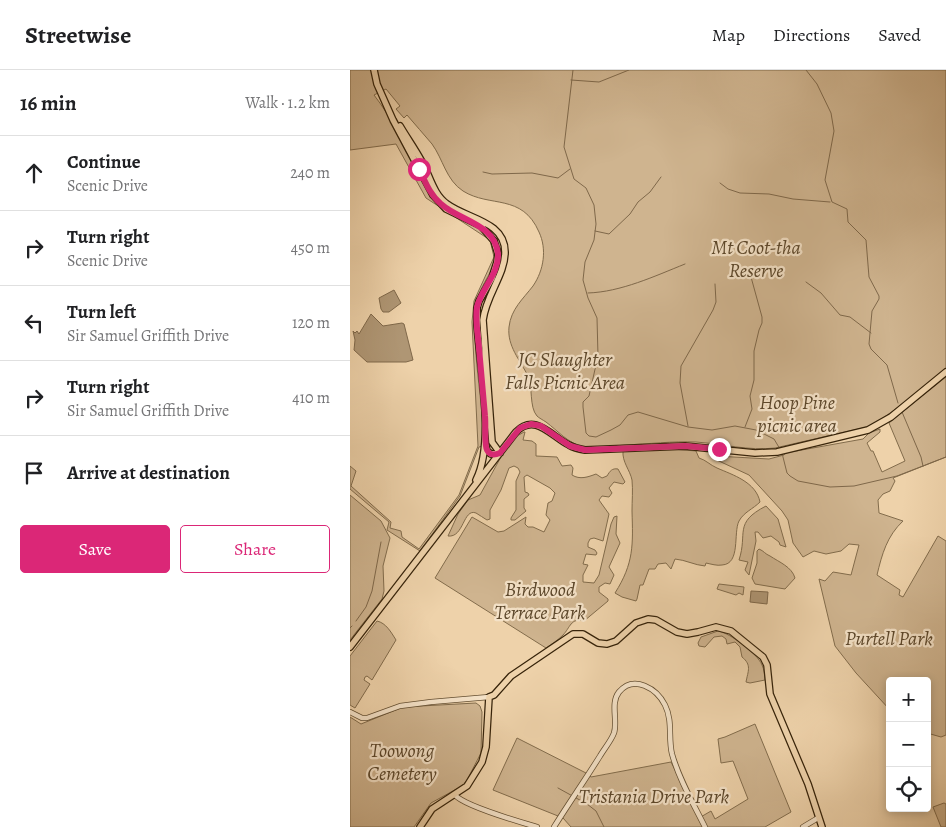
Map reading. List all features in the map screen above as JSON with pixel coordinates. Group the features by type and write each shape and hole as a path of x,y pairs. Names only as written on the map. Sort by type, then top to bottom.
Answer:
{"main road":[{"path":"374,70 377,84 436,200 453,213 486,230 497,248 498,258 495,269 477,308 486,450 490,454 497,453"},
{"path":"400,129 422,162 440,198 453,208 491,226 500,234 504,246 504,264 486,302 483,320 492,441 497,453"},
{"path":"468,493 497,453 524,424 538,425 570,446 588,450 685,446 755,453 777,452 856,433 880,424 946,372"},
{"path":"474,484 479,473 486,439"},
{"path":"350,647 497,453"},
{"path":"420,827 432,809 470,783 484,757 489,697 494,695 511,676 573,634 580,634 598,643 607,644 613,642 636,623 648,619 656,620 682,633 698,632 716,627 731,631 763,657 767,665 770,694 808,784 822,827"}],"street":[{"path":"554,827 614,733 615,702 619,692 634,684 646,686 658,695 666,706 670,721 670,745 675,767 705,827"},
{"path":"350,712 362,718 367,718 408,705 489,697"},
{"path":"455,795 462,801 486,811 536,827"},
{"path":"803,827 818,818"}],"green space":[{"name":"Mt Coot-tha Reserve","path":"350,70 946,70 946,457 893,478 895,481 890,491 883,494 878,500 879,513 903,521 897,527 886,546 877,575 900,590 899,595 903,597 938,536 946,541 946,735 941,737 931,734 931,677 886,677 886,706 856,673 835,646 819,579 825,581 833,572 851,575 859,545 849,544 841,551 826,554 814,551 803,557 793,543 788,520 782,511 749,475 717,460 716,456 769,459 784,455 785,453 863,439 869,433 880,429 880,432 867,443 871,451 873,451 882,472 905,461 889,423 939,382 937,379 879,421 867,427 775,448 746,448 706,443 669,442 594,449 573,443 538,417 535,412 528,376 512,347 509,334 512,315 540,273 544,252 539,232 532,220 515,206 473,196 457,186 432,144 407,115 404,118 396,109 400,106 386,89 374,95 398,132 428,191 439,202 480,227 491,239 495,248 494,264 479,294 475,320 483,446 479,447 460,496 420,551 387,530 389,522 350,489 350,466 356,471 351,486 391,522 390,528 401,531 402,537 419,549 459,495 478,446 472,322 474,301 494,257 490,240 426,198 396,144 350,150"},
{"name":"Birdwood Terrace Park","path":"524,432 523,440 532,441 536,444 536,456 557,457 562,466 571,465 573,468 572,475 575,477 584,478 596,474 602,478 607,476 613,469 618,469 625,482 623,484 614,482 609,488 612,493 609,497 602,496 599,500 609,514 603,541 594,538 590,539 588,547 597,553 596,555 586,554 583,564 588,565 583,575 583,582 594,583 599,575 611,524 614,517 617,516 616,534 620,543 609,567 614,575 610,584 605,583 599,587 599,592 608,601 584,621 573,622 561,637 546,648 435,578 472,517 498,532 504,531 526,517 525,524 528,527 544,532 550,520 546,515 548,503 552,501 555,493 550,488 527,475 524,477 525,492 529,495 524,499 526,511 515,520 511,520 516,510 516,481 520,472 514,466 509,468 501,490 490,510 490,519 487,520 476,513 472,513 468,515 457,533 448,536 458,514 468,500 480,495 507,446"},
{"path":"672,449 696,451 699,458 749,484 758,495 760,502 743,515 739,521 734,554 728,563 718,565 706,563 705,566 675,559 671,569 666,563 658,564 655,569 649,569 643,585 640,585 636,601 622,597 615,593 629,563 632,534 632,480 623,451"},
{"path":"350,495 381,521 390,538 383,566 384,591 382,599 350,640"},
{"path":"766,506 778,519 786,547 780,545 771,536 763,538 758,532 755,532 756,541 749,575 745,570 748,562 739,560 745,523 756,512"},
{"path":"759,549 785,565 793,574 795,578 785,589 755,584 752,578"},
{"path":"719,584 744,587 743,595 739,593 736,595 717,589"},
{"path":"377,621 386,626 396,640 372,680 367,676 365,677 364,680 370,684 355,708 350,705 350,656"},
{"path":"718,631 736,639 755,655 763,667 765,680 746,682 748,666 742,657 740,647 735,642 727,644 726,639 722,636 714,637 705,647 699,646 698,643 701,637"},
{"name":"Toowong Cemetery","path":"476,703 480,706 482,712 481,753 462,786 431,803 414,827 350,827 350,717 361,724 403,707"},
{"name":"Tristania Drive Park","path":"755,724 791,812 765,827 571,827 563,818 493,790 517,738 591,777 671,762 699,818 711,811 715,819 748,799 733,761 721,763 718,739"},
{"path":"946,804 946,827 941,827 933,807"}],"shaded area":[{"path":"394,290 401,303 389,312 383,312 379,298"},
{"path":"371,314 383,326 404,324 413,360 406,362 367,362 354,350 355,340 353,331 355,333 357,331 359,334"},
{"path":"751,591 768,592 767,604 750,602"}],"waterway":[{"path":"573,70 564,147 574,179 586,188 594,205 596,224 594,240 585,262 583,280 588,298 597,318 598,356 589,396 583,402 586,433 589,436 596,437 620,425 628,415 638,412 688,427 712,430 735,426 756,430 774,439 780,449"},
{"path":"571,80 599,82 629,70"},
{"path":"806,70 817,84 831,113 834,131 825,180 832,202 847,209 848,222 866,240 869,277 879,296 872,311 869,344 871,349 887,365 898,403"},
{"path":"483,172 492,174 532,173 558,178 570,169"},
{"path":"595,231 609,234 630,214 638,202 650,192 661,177"},
{"path":"720,183 728,189 740,193 769,194 793,199 830,202"},
{"path":"588,293 625,287 685,264"},
{"path":"745,427 752,409 750,396 754,380 754,351 762,323 751,277"},
{"path":"806,282 821,293 840,315 850,317 871,333"},
{"path":"688,426 680,383 681,366 713,310 716,302 715,284"},
{"path":"902,412 923,466"},
{"path":"782,453 787,473 790,476 798,481 830,487 854,486 897,476 946,457"},
{"path":"356,621 366,607 372,591 381,542"},
{"path":"558,788 596,811 604,827"}],"route":[{"path":"419,169 436,200 446,209 481,226 486,230 497,248 498,258 495,269 477,308 486,423 486,450 488,452 493,455 500,453 520,428 531,424 541,426 570,446 585,450 652,446 700,446 719,449"}],"park label":[{"name":"JC Slaughter Falls Picnic Area","path":"565,370"},
{"name":"Hoop Pine picnic area","path":"797,414"},
{"name":"Purtell Park","path":"889,638"}]}
